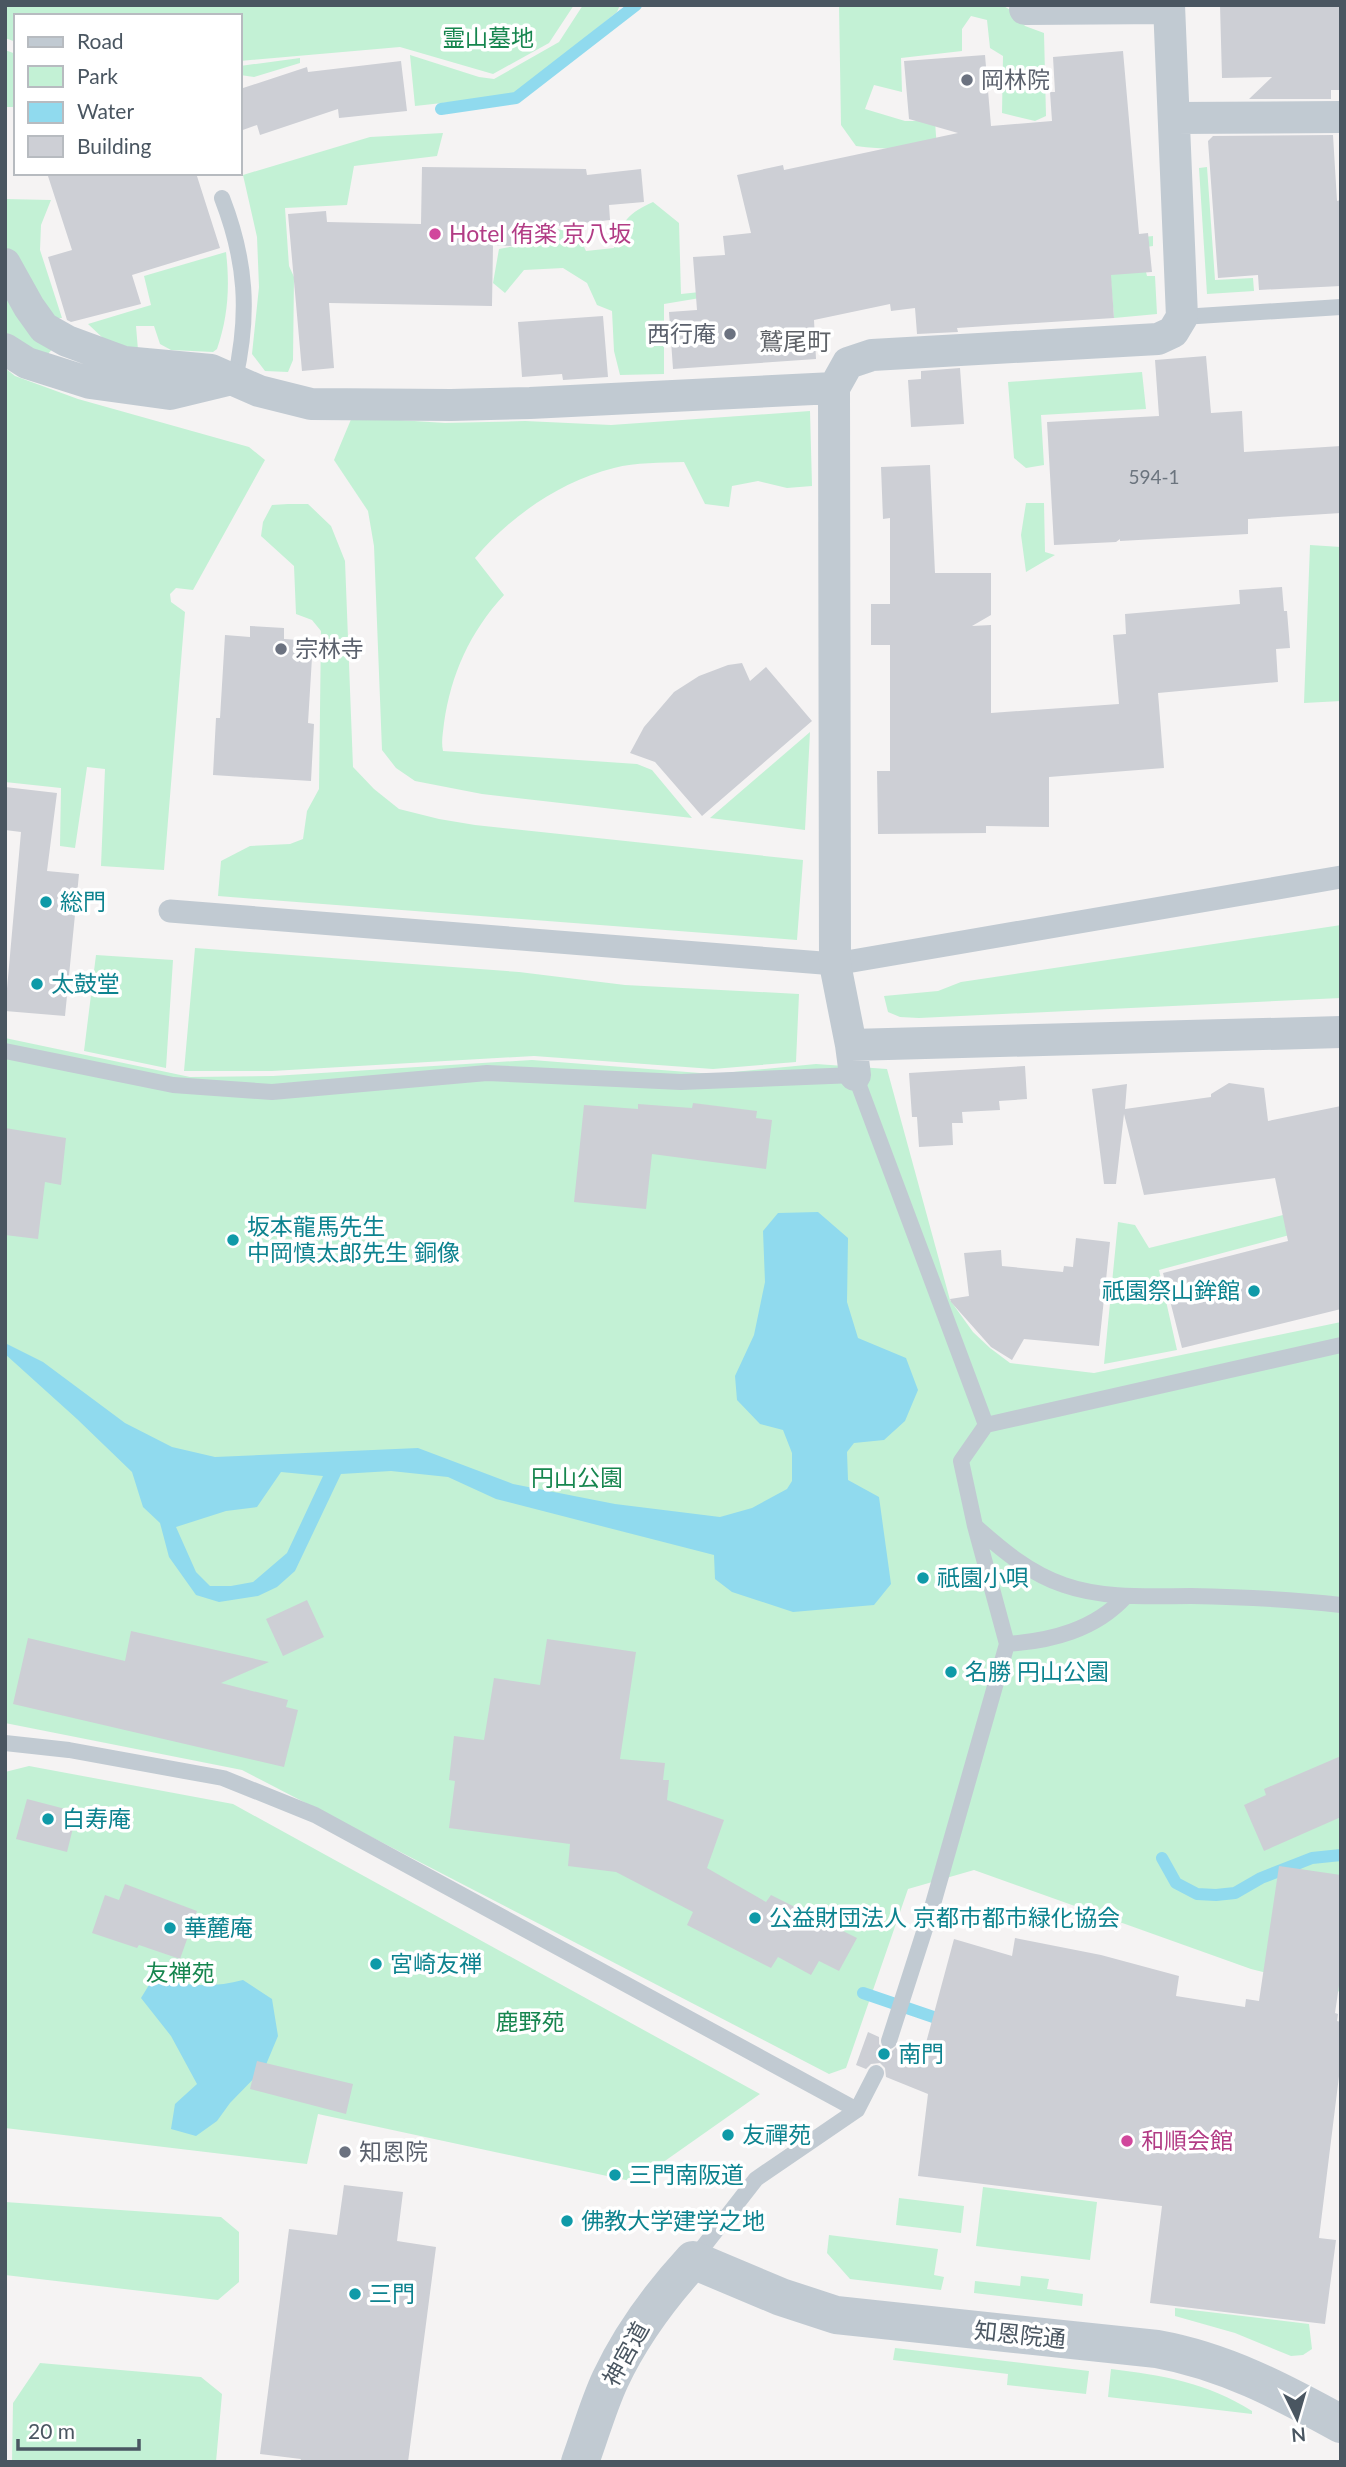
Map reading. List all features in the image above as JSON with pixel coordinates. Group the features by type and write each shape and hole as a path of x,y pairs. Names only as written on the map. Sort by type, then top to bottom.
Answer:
{"street":[{"path":"1025,9 1169,7 1182,317 1173,332 1158,339 872,355 848,363 834,388 835,964 853,1060 1341,1032"},
{"path":"1174,118 1341,117"},
{"path":"5,264 44,328 67,341 124,362 211,370 259,391 311,404 517,403 834,388"},
{"path":"5,349 27,363 90,383 170,394 235,379"},
{"path":"170,911 835,964 1341,877"},
{"name":"知恩院通","path":"693,2260 781,2297 835,2315 1157,2349 1205,2360 1251,2378 1341,2424"},
{"name":"神宮道","path":"580,2462 608,2382 620,2360 660,2297 693,2260"}],"lane":[{"path":"222,198 236,238 243,281 244,324 235,379"},
{"path":"1182,317 1341,307"},
{"path":"5,1051 173,1085 272,1092 487,1073 681,1082 853,1060 986,1425"},
{"path":"889,2041 933,1904 1007,1644 975,1526 961,1461 986,1425 1341,1345"},
{"path":"975,1526 1008,1555 1044,1576 1084,1590 1126,1595 1284,1598 1341,1605"},
{"path":"1007,1644 1052,1638 1073,1631 1113,1610 1126,1595"},
{"path":"5,1743 69,1750 223,1778 315,1815 858,2110"},
{"path":"693,2260 755,2179 858,2110 876,2073"}],"green space":[{"name":"霊山墓地","path":"5,5 574,5 549,43 493,74 400,47 242,61 242,14 14,14 14,41 5,38"},
{"path":"583,5 620,5 617,12 515,95 415,106 410,55 479,77 494,79 559,42"},
{"path":"839,5 1002,5 1012,11 1025,26 1044,33 1046,116 1035,121 1002,113 1003,56 990,48 987,20 971,16 962,29 962,51 901,58 902,92 874,85 865,109 905,121 935,121 937,150 856,146 841,125"},
{"path":"5,50 14,53 14,107 5,107"},
{"path":"300,58 300,63 254,77 242,75 242,66"},
{"path":"443,133 437,156 354,166 347,205 285,208 289,266 294,277 293,360 288,372 265,371 252,354 259,287 257,237 243,175 370,137"},
{"path":"1207,167 1215,280 1253,278 1254,291 1207,294 1199,168"},
{"path":"521,186 550,217 557,229 578,234 586,251 614,248 627,219 653,202 679,223 681,294 700,292 700,298 664,304 664,374 620,375 614,351 612,311 597,305 587,283 563,268 524,270 505,293 493,283 499,249 515,246"},
{"path":"5,199 51,200 41,225 40,250 62,318 48,318 34,303 5,248"},
{"path":"1153,236 1153,246 1146,247 1146,272 1147,276 1155,276 1157,314 1114,318 1110,270 1099,242"},
{"path":"226,252 226,313 217,349 213,352 171,350 160,344 154,326 136,326 138,350 105,340 88,324 151,305 144,276"},
{"path":"5,279 56,345 46,356 5,336"},
{"path":"5,368 15,376 78,399 249,447 265,460 193,590 176,588 170,594 171,602 185,612 164,870 101,866 105,769 87,767 75,848 60,846 61,788 5,782"},
{"path":"1142,372 1146,409 1041,415 1044,465 1026,468 1014,458 1008,382"},
{"path":"810,411 812,486 787,488 758,481 732,486 729,507 705,504 684,462 622,466 574,482 537,502 504,528 475,558 504,595 481,624 457,671 447,705 443,751 637,764 652,770 692,818 482,794 415,781 396,768 382,750 374,546 368,511 334,460 352,417 445,423 525,421 611,425"},
{"path":"1026,503 1044,503 1045,552 1055,555 1026,572 1021,535"},
{"path":"308,504 331,526 345,561 353,767 374,789 399,809 475,825 803,860 797,940 218,896 221,861 250,846 290,844 303,839 307,811 319,789 321,631 312,620 296,614 294,566 261,536 263,522 272,505"},
{"path":"1310,545 1341,547 1341,701 1304,703"},
{"path":"810,732 805,830 710,818"},
{"path":"1341,925 1341,998 919,1018 900,1017 888,1012 884,996 938,991 961,982"},
{"path":"195,948 519,972 625,985 799,994 796,1062 713,1069 534,1056 272,1071 184,1071"},
{"path":"96,955 173,960 166,1068 84,1051"},
{"name":"円山公園","path":"5,1038 190,1077 273,1076 532,1060 713,1074 816,1064 887,1069 950,1300 973,1332 1010,1363 1094,1373 1341,1322 1341,1992 1251,1969 974,1870 908,1889 846,2068 829,2074 242,1770 5,1723"},
{"path":"1307,1209 1297,1233 1159,1270 1177,1350 1104,1364 1118,1222 1135,1225 1149,1248"},
{"name":"友禅苑","path":"29,1766 233,1804 760,2094 635,2182 318,2114 307,2164 5,2128 5,1772"},
{"path":"983,2187 1097,2202 1090,2260 976,2246"},
{"path":"899,2198 964,2206 961,2233 896,2225"},
{"path":"5,2202 221,2217 239,2232 239,2282 218,2300 5,2275"},
{"path":"829,2235 938,2249 934,2275 944,2277 941,2290 850,2279 827,2253"},
{"path":"1021,2276 1049,2279 1047,2289 1083,2294 1082,2306 974,2293 975,2281 1020,2286"},
{"path":"1175,2308 1309,2324 1312,2349 1303,2355 1291,2356 1235,2333 1175,2316"},
{"path":"895,2348 1089,2371 1086,2394 1007,2385 1008,2374 893,2360"},
{"path":"40,2363 201,2377 222,2394 216,2462 12,2462 13,2403"},
{"path":"1111,2369 1148,2374 1201,2387 1235,2401 1252,2411 1252,2414 1108,2397"}],"water":[{"path":"818,1212 848,1238 847,1302 858,1338 906,1358 918,1390 905,1421 884,1440 854,1443 847,1452 848,1480 879,1497 891,1584 874,1605 793,1612 732,1592 715,1579 714,1555 496,1499 448,1477 391,1471 341,1474 295,1571 277,1587 258,1596 219,1602 196,1595 169,1557 160,1523 143,1507 132,1472 5,1354 5,1343 43,1362 125,1423 172,1447 215,1457 418,1448 513,1484 615,1504 720,1517 752,1508 787,1489 792,1481 792,1453 783,1430 760,1424 737,1400 735,1376 754,1335 765,1282 763,1231 778,1213","holes":["281,1472 323,1476 287,1553 253,1582 210,1586 196,1572 176,1527 226,1511 257,1507"]},
{"path":"152,1980 208,1985 243,1980 272,1999 278,2036 265,2067 230,2103 217,2121 196,2136 171,2129 175,2104 197,2084 171,2036 141,1998"}],"building":[{"path":"1220,5 1341,5 1341,90 1331,90 1331,99 1249,99 1272,77 1222,78"},
{"path":"1123,51 1139,234 1148,233 1152,272 1111,275 1114,318 957,328 958,332 917,334 915,308 891,311 890,304 814,320 816,359 673,369 669,312 697,310 693,257 725,255 723,236 751,233 737,175 783,165 784,170 958,133 909,119 904,61 985,55 991,126 1052,121 1050,92 1055,92 1053,57"},
{"path":"401,61 407,111 339,118 338,109 260,135 257,125 242,130 242,88 307,67 308,72"},
{"path":"1333,135 1337,201 1341,200 1341,286 1259,290 1258,275 1218,278 1208,141 1213,136"},
{"path":"422,167 586,169 587,175 641,169 644,202 609,205 610,220 512,231 512,246 493,245 492,306 329,303 334,368 302,371 288,214 326,211 327,222 421,224"},
{"path":"48,175 197,175 220,248 132,275 141,304 71,322 67,320 48,257 72,250"},
{"path":"603,316 608,377 563,380 562,374 522,377 518,322"},
{"path":"1206,356 1211,413 1242,411 1244,452 1341,446 1341,513 1248,519 1248,534 1120,539 1116,542 1054,545 1047,422 1159,416 1155,360"},
{"path":"960,368 964,424 911,427 908,380 921,379 921,371"},
{"path":"930,465 935,573 991,573 991,615 972,626 991,625 991,713 1119,704 1113,635 1126,634 1125,614 1240,604 1239,590 1282,587 1290,648 1276,649 1278,682 1158,693 1164,768 1049,777 1049,827 986,826 986,833 878,834 877,771 890,771 890,645 871,645 871,604 890,604 890,518 883,519 881,467"},
{"path":"250,626 284,628 284,639 313,641 308,723 314,724 311,781 213,775 216,718 220,718 225,635 250,637"},
{"path":"742,663 750,681 766,667 812,721 702,816 655,762 630,753 644,727 674,692 699,676 728,665"},
{"path":"5,787 57,793 47,871 79,874 65,1016 5,1011 21,832 5,830"},
{"path":"1025,1066 1027,1099 999,1101 1000,1110 962,1112 963,1123 952,1123 953,1145 919,1147 917,1117 912,1117 909,1073"},
{"path":"1229,1083 1264,1088 1268,1121 1341,1106 1341,1309 1182,1348 1163,1273 1288,1241 1275,1178 1144,1195 1124,1114 1116,1184 1104,1184 1092,1089 1127,1084 1125,1109 1211,1097 1211,1094"},
{"path":"693,1103 757,1111 756,1118 772,1120 766,1169 652,1154 646,1209 574,1202 584,1105 638,1109 638,1104 692,1108"},
{"path":"5,1128 66,1138 61,1185 45,1182 38,1239 5,1235"},
{"path":"1076,1238 1110,1242 1099,1346 1024,1339 1012,1360 991,1347 951,1302 950,1299 969,1296 964,1253 1001,1250 1002,1266 1063,1272 1064,1266 1073,1267"},
{"path":"307,1600 324,1637 283,1656 266,1619"},
{"path":"131,1631 269,1662 221,1683 288,1700 286,1707 298,1710 284,1767 13,1704 28,1638 125,1661"},
{"path":"547,1639 636,1652 620,1759 665,1763 663,1780 669,1780 667,1800 724,1820 707,1868 766,1902 771,1895 857,1938 839,1971 819,1961 811,1975 778,1957 771,1968 687,1925 693,1912 616,1872 568,1866 570,1844 449,1828 455,1781 449,1780 454,1736 484,1740 494,1678 540,1685"},
{"path":"1341,1756 1341,1817 1264,1851 1244,1805 1266,1795 1264,1789"},
{"name":"白寿庵","path":"27,1799 77,1812 67,1852 16,1839"},
{"path":"1279,1866 1341,1875 1341,1972 1335,2013 1338,2014 1337,2021 1341,2022 1341,2060 1319,2238 1336,2240 1325,2324 1150,2303 1162,2206 918,2176 928,2094 886,2077 885,2068 880,2063 871,2064 866,2069 856,2065 868,2032 879,2037 879,2044 885,2051 892,2051 899,2044 923,2054 954,1939 1012,1956 1015,1938 1101,1955 1179,1976 1176,1996 1245,2007 1246,1999 1259,2001"},
{"path":"125,1884 197,1911 180,1959 92,1933 105,1895 119,1900"},
{"path":"257,2061 353,2084 346,2114 250,2089"},
{"name":"三門","path":"344,2185 403,2192 397,2241 436,2247 408,2462 300,2462 301,2459 260,2454 289,2229 337,2235"}],"waterway":[{"path":"441,109 516,98 636,5"},
{"path":"1162,1858 1176,1883 1197,1894 1216,1895 1235,1893 1261,1878 1312,1858 1341,1855"},
{"path":"863,1993 948,2022"}],"place":[{"name":"岡林院","path":"967,80"},
{"name":"Hotel 侑楽 京八坂","path":"435,234"},
{"name":"西行庵","path":"730,334"},
{"name":"宗林寺","path":"281,649"},
{"name":"総門","path":"46,902"},
{"name":"太鼓堂","path":"37,984"},
{"name":"坂本龍馬先生 中岡慎太郎先生 銅像","path":"233,1240"},
{"name":"祇園祭山鉾館","path":"1254,1291"},
{"name":"祇園小唄","path":"923,1578"},
{"name":"名勝 円山公園","path":"951,1672"},
{"name":"白寿庵","path":"48,1819"},
{"name":"公益財団法人 京都市都市緑化協会","path":"755,1918"},
{"name":"華麓庵","path":"170,1928"},
{"name":"宮崎友禅","path":"376,1964"},
{"name":"南門","path":"884,2054"},
{"name":"友禪苑","path":"728,2135"},
{"name":"和順会館","path":"1127,2141"},
{"name":"知恩院","path":"345,2152"},
{"name":"三門南阪道","path":"615,2175"},
{"name":"佛教大学建学之地","path":"567,2221"},
{"name":"三門","path":"355,2294"}],"district":[{"name":"鷲尾町","path":"795,342"}],"park label":[{"name":"鹿野苑","path":"530,2022"}]}
